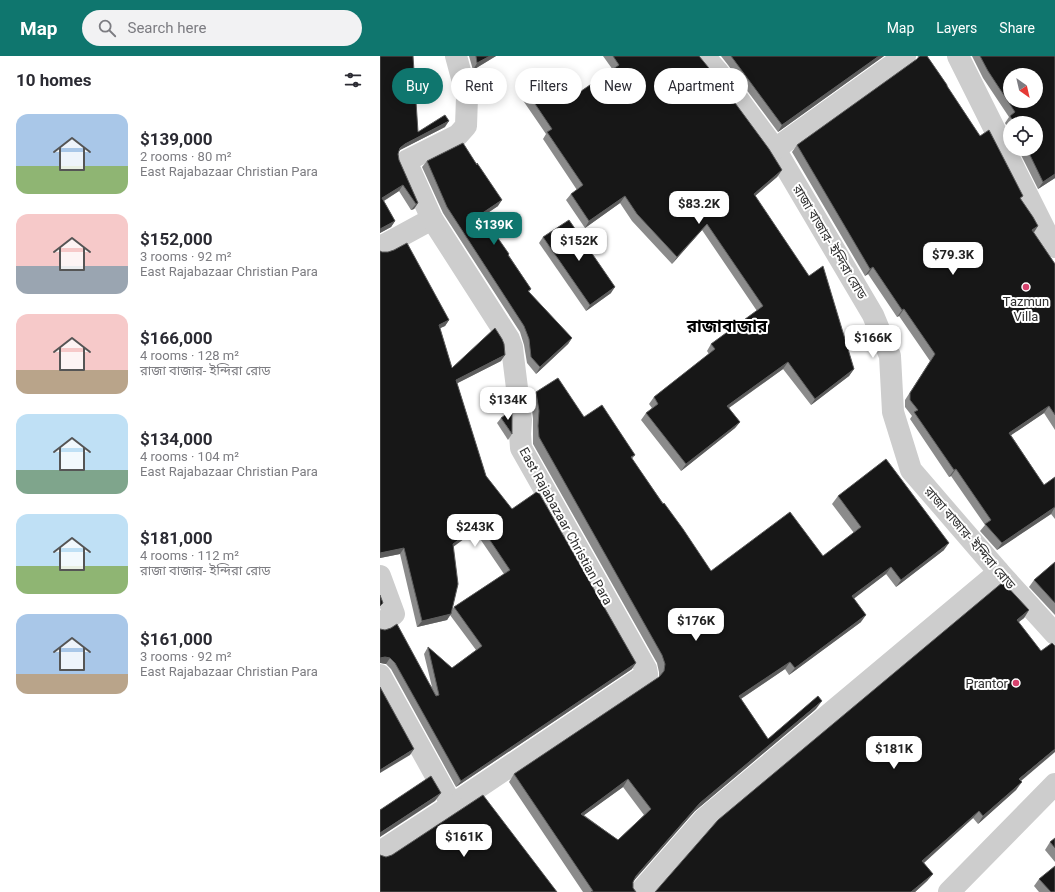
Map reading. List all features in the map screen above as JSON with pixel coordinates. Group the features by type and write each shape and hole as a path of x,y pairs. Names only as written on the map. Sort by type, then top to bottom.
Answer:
{"street":[{"name":"East Rajabazaar Christian Para","path":"380,852 647,674 646,669 521,448 521,420 510,339 432,219 406,160 458,135 466,126 467,97 456,56"},
{"name":"রাজা বাজার- ইন্দিরা রোড","path":"704,56 718,72 775,149 873,315 890,356 893,412 911,470 1055,634"},
{"path":"775,149 905,56"},
{"path":"958,56 1046,232 1055,247"},
{"path":"380,246 432,219"},
{"path":"640,892 704,818 999,572"},
{"path":"380,576 394,614 380,624"},
{"path":"380,675 452,805"},
{"path":"949,892 1055,784"}],"building":[{"path":"380,56 413,56 414,68 392,68 392,104 416,104 418,132 445,115 449,121 400,148 398,154 399,160 418,203 416,204 403,185 382,198 395,221 380,229"},
{"path":"476,56 490,56 477,63"},
{"path":"613,56 699,56 709,68 654,68 654,104 736,104 769,149 782,170 754,194 809,276 823,266 854,369 815,399 788,362 727,406 740,422 686,464 646,413 658,404 654,397 715,349 711,344 763,306 707,224 677,257 637,214 625,196 589,221 571,194 583,185 547,132 552,129 535,104 582,104 582,90 590,85 590,104 646,104 646,68 615,68 619,65"},
{"path":"731,56 879,56 782,125 748,79 748,68 740,68"},
{"path":"920,56 927,56 980,136 989,130 1023,196 1020,198 1038,226 1032,230 1055,264 1055,415 1049,406 1009,433 1044,485 1055,477 1055,507 1002,543 985,524 991,520 914,412 918,410 910,400 910,393 935,354 904,309 902,310 873,267 870,269 797,145"},
{"path":"980,56 1055,56 1055,174 1043,182 1030,156 1043,156 1043,116 1010,116 1015,112 1012,108 1043,108 1043,68 1003,68 1003,94"},
{"path":"463,143 502,200 481,214 531,289 528,291 572,338 540,367 531,357 529,339 524,326 447,207 427,161"},
{"path":"569,220 615,287 590,305 543,237"},
{"path":"407,243 449,320 439,325 452,368 495,328 504,344 505,355 456,380 486,476 512,509 538,491 636,663 461,781 395,663 390,658 380,658 380,629 385,630 397,624 436,696 439,695 428,647 452,668 482,646 454,607 510,570 475,518 472,530 453,544 458,584 451,614 422,621 404,548 380,553 380,251 388,252"},
{"path":"558,378 584,417 602,405 635,455 631,457 663,504 664,503 683,529 711,571 790,512 823,556 861,527 838,496 886,459 949,543 901,580 891,567 852,596 866,615 795,668 790,662 739,696 768,739 818,696 822,701 700,803 636,876 633,882 633,888 636,892 591,892 593,891 514,774 659,677 664,671 665,664 662,655 539,437 539,411 536,392","holes":["628,779 651,809 618,840 581,814"]},
{"path":"512,410 512,434 501,418"},
{"path":"1055,562 1055,603 1034,580"},
{"path":"1003,582 1029,610 1017,620 1041,651 1052,643 1055,646 1055,749 1019,779 1022,782 983,816 979,811 922,861 933,874 911,892 655,892 718,820"},
{"path":"380,595 383,603 380,606"},
{"path":"380,687 414,749 380,770"},
{"path":"431,776 441,793 380,833 380,810"},
{"path":"483,795 557,892 380,892 380,855 386,857 392,855"},
{"path":"1055,838 1055,848 1050,842"},
{"path":"1055,866 1055,892 1051,892 1039,879"}],"place":[{"name":"Tazmun Villa","path":"1026,287"},
{"name":"Prantor","path":"1016,683"}],"district":[{"name":"রাজাবাজার","path":"727,326"}]}
